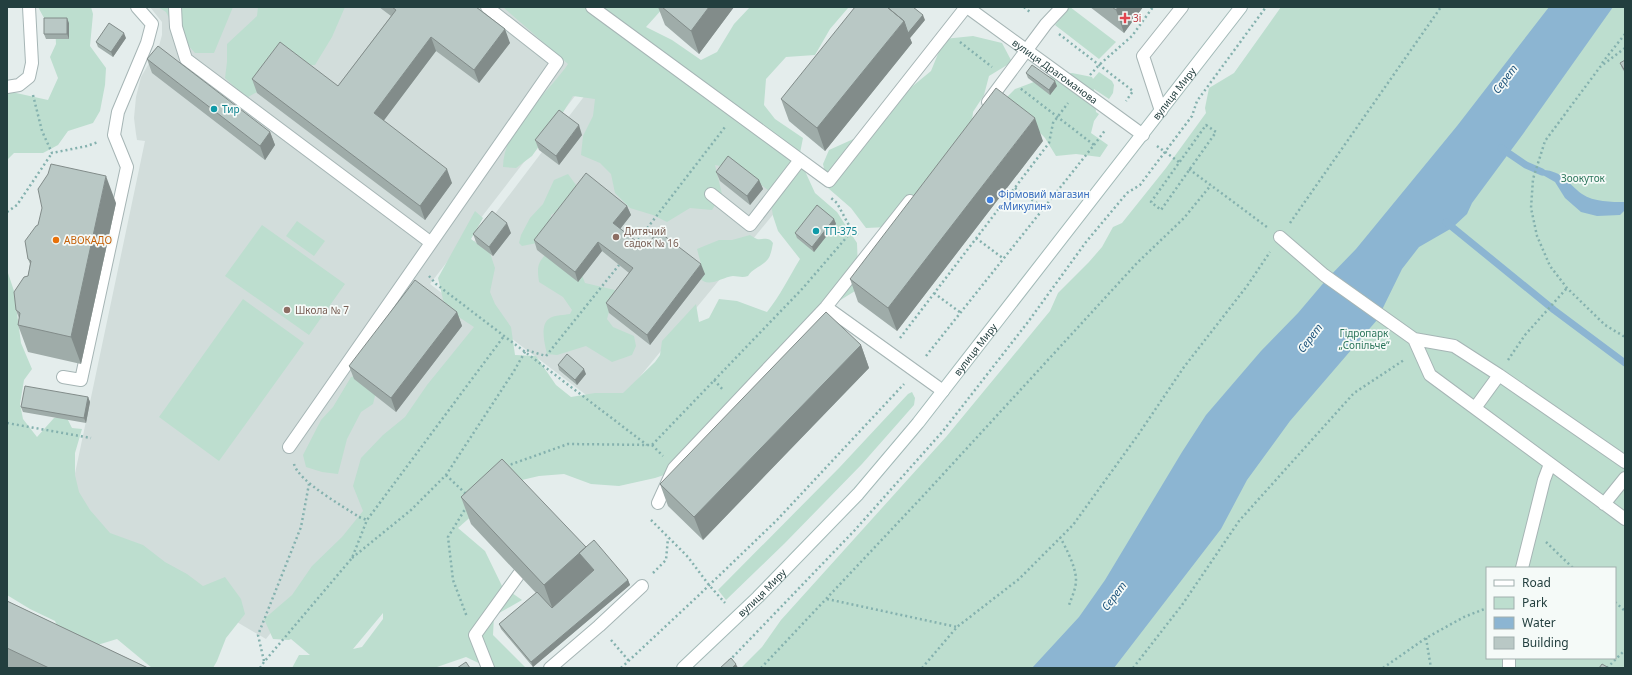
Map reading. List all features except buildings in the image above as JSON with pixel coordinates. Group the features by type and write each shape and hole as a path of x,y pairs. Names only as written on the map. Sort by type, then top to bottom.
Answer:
{"street":[{"path":"16,88 29,77 32,63 29,7"},
{"path":"63,378 80,380 127,167 114,135 118,112 148,43 152,24 137,7"},
{"path":"175,7 176,27 186,59 430,242"},
{"path":"289,446 557,62 487,7"},
{"path":"592,7 829,181 966,7"},
{"name":"вулиця Драгоманова","path":"966,7 1143,135"},
{"path":"979,113 1046,24 1062,7"},
{"path":"1161,111 1143,56 1182,7"},
{"name":"вулиця Миру","path":"683,668 738,617 858,494 943,391 1241,7"},
{"path":"711,194 750,225 800,160"},
{"path":"658,503 674,468 826,307 917,192"},
{"path":"1280,237 1324,275 1414,339 1454,346 1499,374 1625,462"},
{"path":"826,307 890,351 943,391"},
{"path":"1414,339 1430,375 1625,519"},
{"path":"1475,408 1499,374"},
{"path":"1522,567 1544,480 1550,464"},
{"path":"1604,504 1625,478"},
{"path":"488,668 475,635 520,574"},
{"path":"550,668 599,626 642,586"}],"path":[{"path":"1024,7 1133,91 1116,115"},
{"path":"890,351 1049,142 1053,123 1099,65 1132,36 1153,7"},
{"path":"922,668 957,627 1019,579 1073,525 1138,435 1184,366 1247,286 1440,7"},
{"path":"1625,34 1545,141 1534,175 1531,208 1536,236 1550,266 1568,288 1605,325 1625,337"},
{"path":"1600,67 1625,48"},
{"path":"35,106 42,131 52,153"},
{"path":"633,246 736,112"},
{"path":"1206,125 1216,132 1162,210 1151,202 1179,162 1206,125"},
{"path":"7,212 16,205 52,153 87,146 114,135"},
{"path":"1143,135 1179,162"},
{"path":"1189,169 1280,237"},
{"path":"761,668 923,496 1137,263 1184,218 1211,185"},
{"path":"1015,188 1044,209"},
{"path":"506,469 512,464 568,444 652,445 798,293 852,231 837,203"},
{"path":"976,238 1004,259"},
{"path":"260,668 352,558 411,510 446,475 514,372 526,350 546,356 619,265"},
{"path":"428,275 436,284 524,353 647,445"},
{"path":"1514,352 1525,335 1568,288"},
{"path":"934,293 961,313"},
{"path":"352,558 367,520 504,336"},
{"path":"1133,668 1182,605 1239,521 1354,393 1410,355 1414,339"},
{"path":"7,423 91,438"},
{"path":"295,467 310,484 359,517 367,520"},
{"path":"446,475 471,499"},
{"path":"264,662 258,635 301,527 310,484"},
{"path":"658,503 647,516 688,558 709,585 738,617"},
{"path":"467,505 448,537 453,580 475,635"},
{"path":"1532,529 1572,567"},
{"path":"642,586 666,560 668,537"},
{"path":"1060,537 1068,550 1076,579 1075,589 1069,605"},
{"path":"826,599 957,627"},
{"path":"1616,603 1625,611"},
{"path":"1383,668 1426,638 1464,617 1486,608"},
{"path":"599,626 629,661"},
{"path":"1426,638 1430,668"},
{"path":"1607,668 1625,650"}],"shaded area":[{"name":"Школа № 7","path":"150,7 530,7 602,61 430,284 499,337 266,639 65,521 145,141 137,140 134,118 136,97 141,77 159,46 162,35 162,22"},
{"name":"Дитячий садок № 16","path":"617,53 794,189 610,413 441,285"}],"green space":[{"path":"38,7 91,7 93,14 90,46 106,68 105,85 100,111 93,123 68,131 58,145 43,153 14,153 7,160 7,91 48,100 58,78 50,57 56,44 55,24 44,18"},
{"path":"158,7 233,7 214,53 195,53 176,32 166,12"},
{"path":"258,7 345,7 332,37 315,65 283,66 266,87 248,97 225,78 227,44 257,16"},
{"path":"503,7 664,7 646,27 672,40 701,60 717,52 734,24 750,7 856,7 848,8 830,29 815,55 786,57 766,79 764,105 775,119 803,138 799,158 815,193 837,212 857,243 858,269 855,291 826,309 673,472 655,478 619,486 591,484 564,474 539,476 509,483 458,528 485,551 502,586 522,600 494,616 493,635 526,668 489,668 466,657 437,667 423,668 292,668 299,655 310,655 291,639 273,639 264,619 292,595 312,566 342,537 363,511 353,486 361,458 383,435 405,417 427,385 474,327 445,308 438,278 475,211 483,218 471,239 490,253 495,268 490,292 495,304 511,327 515,355 536,356 556,385 571,397 595,393 623,393 655,362 660,355 662,341 696,304 699,322 709,318 719,299 737,301 767,312 800,259 778,231 773,216 769,191 742,170 715,165 722,194 712,210 690,208 667,222 653,215 630,208 615,193 611,174 600,163 581,155 583,136 593,116 595,99 573,96 532,156 516,168 503,167 505,153 510,139 518,125 568,64","holes":["383,613 383,619 362,647 353,649"]},
{"path":"1070,7 1116,42 1099,59 1055,25"},
{"name":"Гідропарк „Сопільче“","path":"1281,7 1625,7 1625,668 741,668 762,647 781,620 946,437 1050,311 1058,293 1102,247 1113,227 1122,223 1166,168 1206,113 1205,108 1209,88 1234,73"},
{"path":"973,36 1002,43 1012,62 989,76 984,95 973,112 971,131 888,227 866,228 851,208 828,188 823,164 829,150 869,132 889,116 903,94 931,71 944,39"},
{"path":"1099,72 1112,81 1114,85 1113,93 1109,99 1094,89 1096,112 1099,114 1094,121 1091,133 1108,145 1100,157 1076,154 1056,156 1045,138 1025,117 1004,100 1015,89 1047,77 1072,73 1092,77 1093,79"},
{"path":"568,174 576,185 569,204 551,215 550,225 537,243 522,246 519,243 521,235 530,218 543,204 554,180"},
{"path":"297,221 325,241 314,256 286,236"},
{"path":"262,225 345,284 309,335 225,276"},
{"path":"750,235 757,239 768,239 773,243 770,256 766,261 746,277 733,276 715,282 703,281 700,278 701,264 697,249 719,240 732,240"},
{"path":"548,252 581,273 585,283 615,290 607,319 613,327 634,336 636,346 632,355 612,362 586,346 557,355 547,354 544,330 547,321 554,316 570,314 572,310 563,297 539,282 538,273 540,262"},
{"path":"7,270 14,291 21,343 32,369 24,380 20,404 23,419 37,437 54,418 65,414 72,428 82,429 75,453 75,475 79,492 90,510 110,533 143,545 165,562 187,574 203,586 225,577 241,599 245,614 226,638 213,668 152,668 117,639 94,646 64,642 55,621 30,609 7,595"},
{"path":"243,299 304,343 219,461 159,417"},
{"path":"368,371 378,384 373,404 361,412 347,439 338,474 322,472 306,467 303,455 321,420 333,407 351,377"},
{"path":"912,392 915,398 914,405 862,464 785,543 726,600 718,590 839,468 908,394"}],"water":[{"name":"Серет","path":"1549,7 1613,7 1472,203 1467,214 1452,228 1419,247 1402,269 1377,320 1290,421 1247,480 1221,529 1114,668 1032,668 1079,617 1105,580 1206,415 1261,351 1356,249 1457,126"},
{"path":"1543,170 1560,175 1582,194 1592,199 1625,202 1625,210 1620,215 1597,216 1581,212 1565,198 1555,182 1541,174"}],"waterway":[{"path":"1501,148 1526,165 1542,172"},
{"path":"1446,222 1554,310 1625,363"}],"place":[{"name":"3і","path":"1125,18"},
{"name":"Тир","path":"214,109"},
{"name":"Фірмовий магазин «Микулин»","path":"990,200"},
{"name":"ТП-375","path":"816,231"},
{"name":"Дитячий садок № 16","path":"616,237"},
{"name":"АВОКАДО","path":"56,240"},
{"name":"Школа № 7","path":"287,310"}],"park label":[{"name":"Зоокуток","path":"1583,178"}]}
